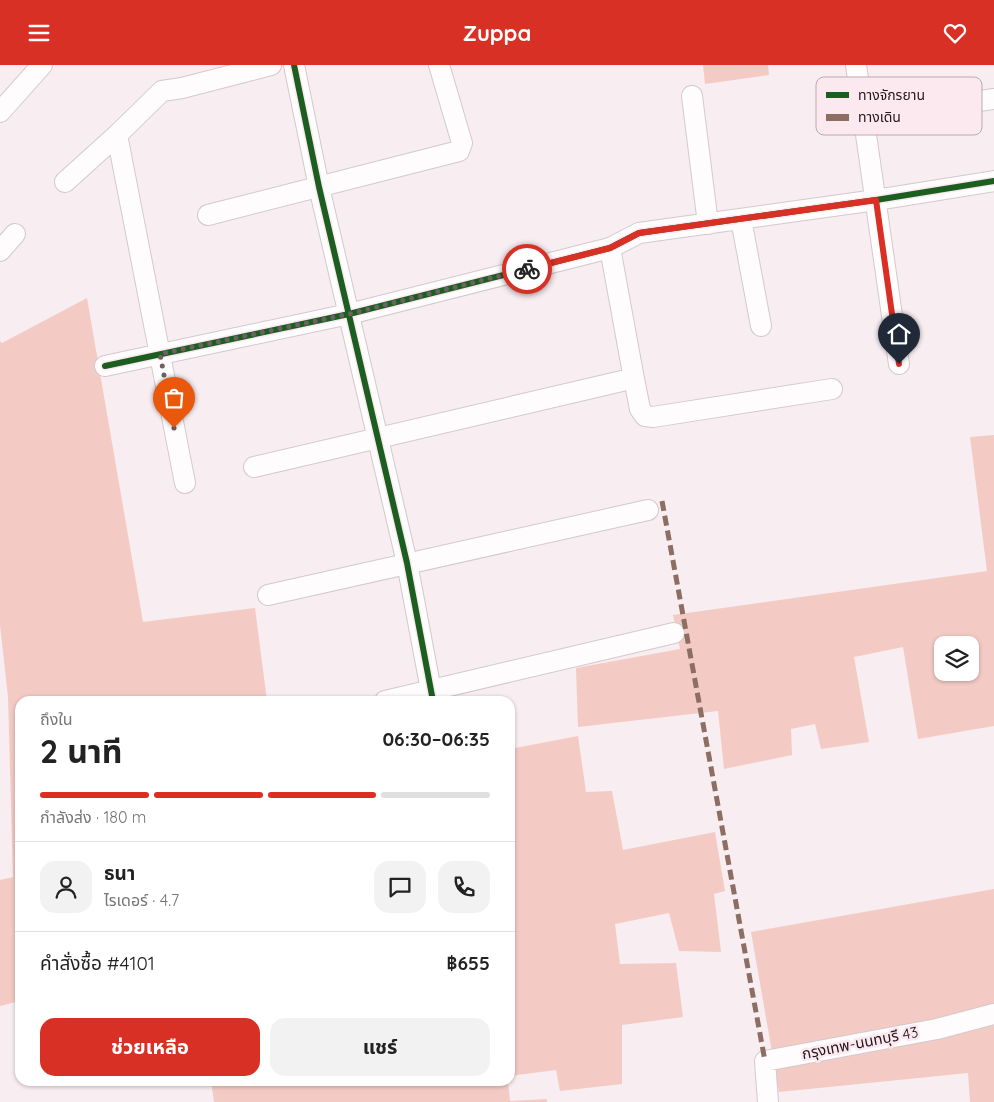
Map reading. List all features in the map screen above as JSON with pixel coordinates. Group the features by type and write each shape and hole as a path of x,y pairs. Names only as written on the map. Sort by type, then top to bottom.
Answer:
{"street":[{"path":"0,112 42,65"},
{"path":"65,182 162,91 182,88 271,65"},
{"path":"294,65 319,187 406,563 432,696 674,633"},
{"path":"208,215 458,151 462,143 439,65"},
{"path":"692,96 708,223"},
{"path":"117,135 185,483"},
{"path":"866,135 899,364"},
{"path":"105,366 349,314 610,248 639,233 876,200 994,181"},
{"path":"741,219 761,326"},
{"path":"0,251 15,234"},
{"path":"610,248 640,409 645,416 653,417 832,389"},
{"path":"254,467 622,381"},
{"path":"268,595 648,510"},
{"name":"กรุงเทพ-นนทบุรี 43","path":"768,1102 765,1061 937,1029 994,1014"}],"shaded area":[{"path":"703,65 768,65 769,75 705,84"},
{"path":"87,298 143,622 255,608 266,696 15,696 15,1002 0,1006 0,880 13,877 8,697 0,625 0,341 2,343"},
{"path":"994,435 994,726 918,739 903,647 854,657 869,742 821,749 815,724 791,729 792,755 724,769 718,711 578,727 576,668 680,649 673,615 987,571 970,437"},
{"path":"578,736 586,792 612,791 623,850 715,832 725,891 714,894 721,952 679,951 669,913 615,924 620,964 676,963 683,1017 622,1025 622,1084 560,1091 556,1070 515,1075 515,748"},
{"path":"994,889 994,1102 970,1102 968,1073 779,1092 751,932"},
{"path":"212,1086 508,1086 510,1101 547,1099 547,1102 214,1102"}],"marked path":[{"path":"662,501 765,1061"}],"cycle path":[{"path":"294,65 319,187 407,563 432,696"},
{"path":"105,366 349,314 610,248 639,233 876,200 994,181"}],"way so far":[{"path":"174,428 160,354 349,314 527,269"}],"route":[{"path":"527,269 610,248 639,233 876,200 899,364"}]}
